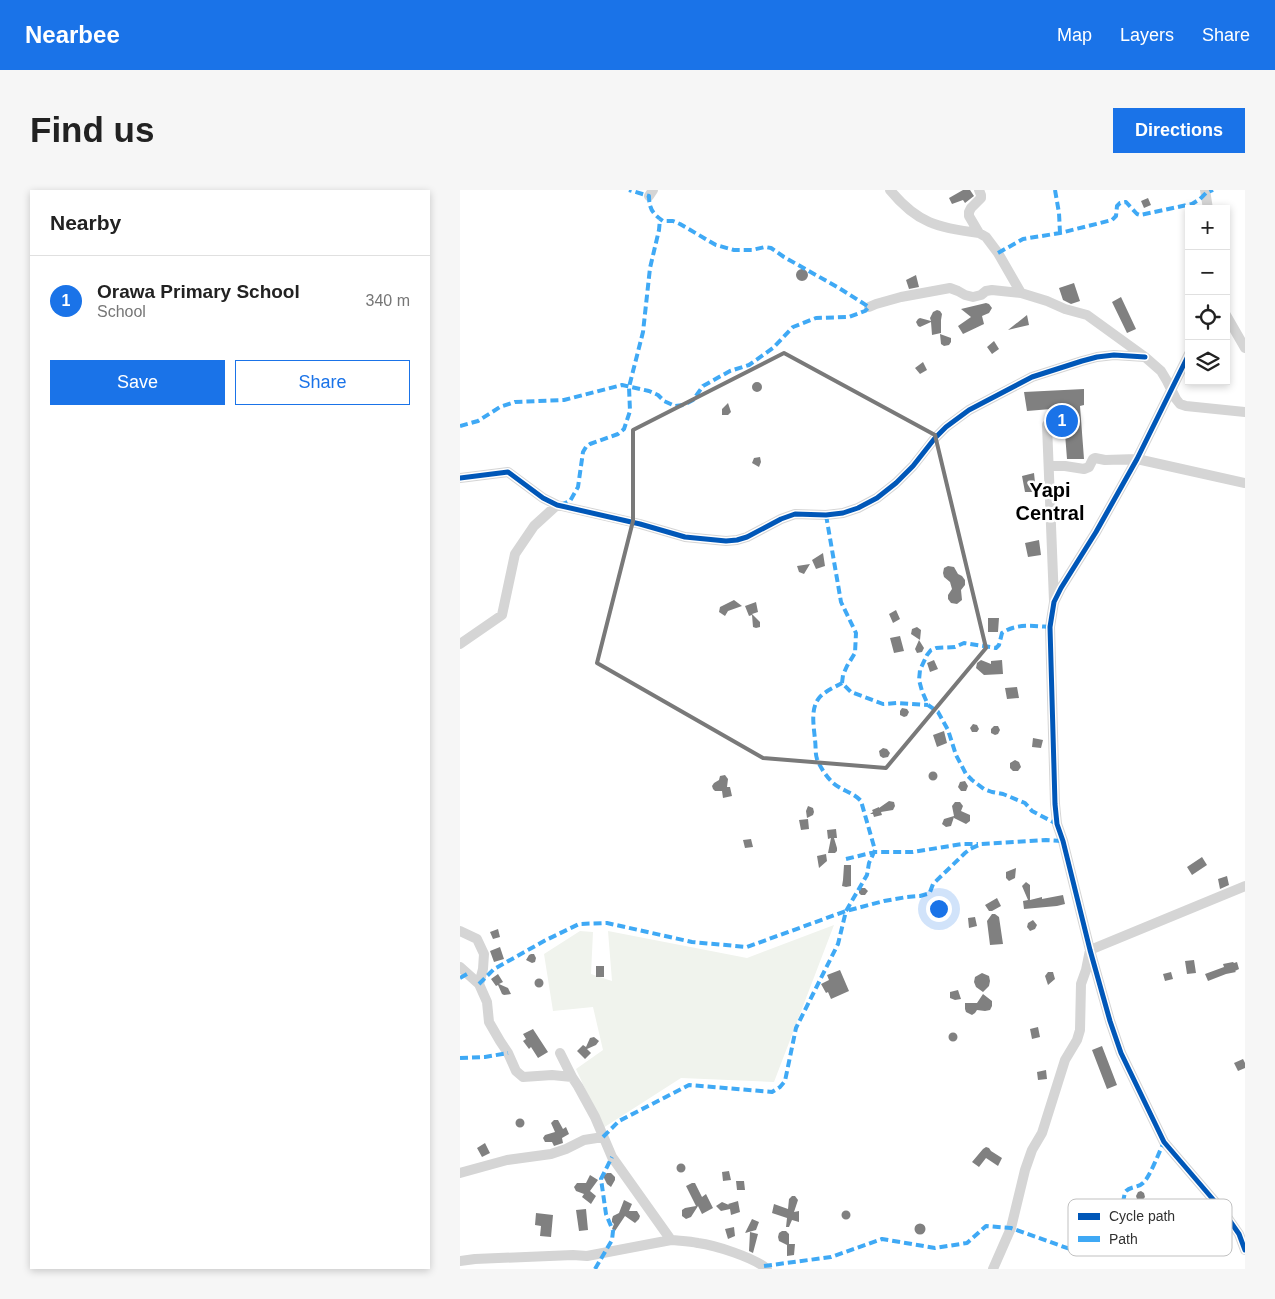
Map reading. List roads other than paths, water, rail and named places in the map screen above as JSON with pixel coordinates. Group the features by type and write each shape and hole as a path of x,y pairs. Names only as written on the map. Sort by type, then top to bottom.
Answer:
{"street":[{"path":"890,190 912,212 931,223 950,229 979,233 986,237 998,253 1021,293"},
{"path":"979,190 980,198 971,208 969,216 979,233"},
{"path":"1205,190 1207,205"},
{"path":"869,307 901,297 950,288 973,298 992,290 1021,293 1087,315 1146,357 1161,372 1180,404 1245,412"},
{"path":"1230,322 1245,348"},
{"path":"460,478 508,472 557,506 640,524 685,537 726,541 737,540 796,514 826,515 843,513 871,501 896,483 946,427 969,410 1032,378 1097,357 1114,355 1146,357"},
{"path":"1054,602 1137,459 1185,362"},
{"path":"1047,425 1054,602 1050,627 1057,824 1090,950 1121,1053 1164,1142 1213,1199"},
{"path":"1049,466 1084,469 1089,467 1092,459 1095,458 1105,460 1137,459 1245,483"},
{"path":"460,644 502,615 514,554 534,526 557,506"},
{"path":"1090,950 1245,886"},
{"path":"460,931 476,939 484,954 479,984"},
{"path":"993,1269 1011,1228 1025,1170 1032,1150 1042,1133 1065,1060 1077,1040 1080,1030 1081,984 1090,950"},
{"path":"460,968 479,984 487,1002 489,1022 508,1053 516,1071 523,1078 552,1075 572,1078"},
{"path":"560,1053 612,1157 671,1240"},
{"path":"460,1173 507,1160 551,1154 584,1140 603,1137"},
{"path":"1232,1224 1239,1234 1245,1250"},
{"path":"460,1261 475,1258 587,1256 671,1240 699,1243 736,1253 767,1269"}],"place":[{"name":"Orawa Primary School","path":"1062,421"}],"district":[{"name":"Yapi Central","path":"1050,502"}]}
